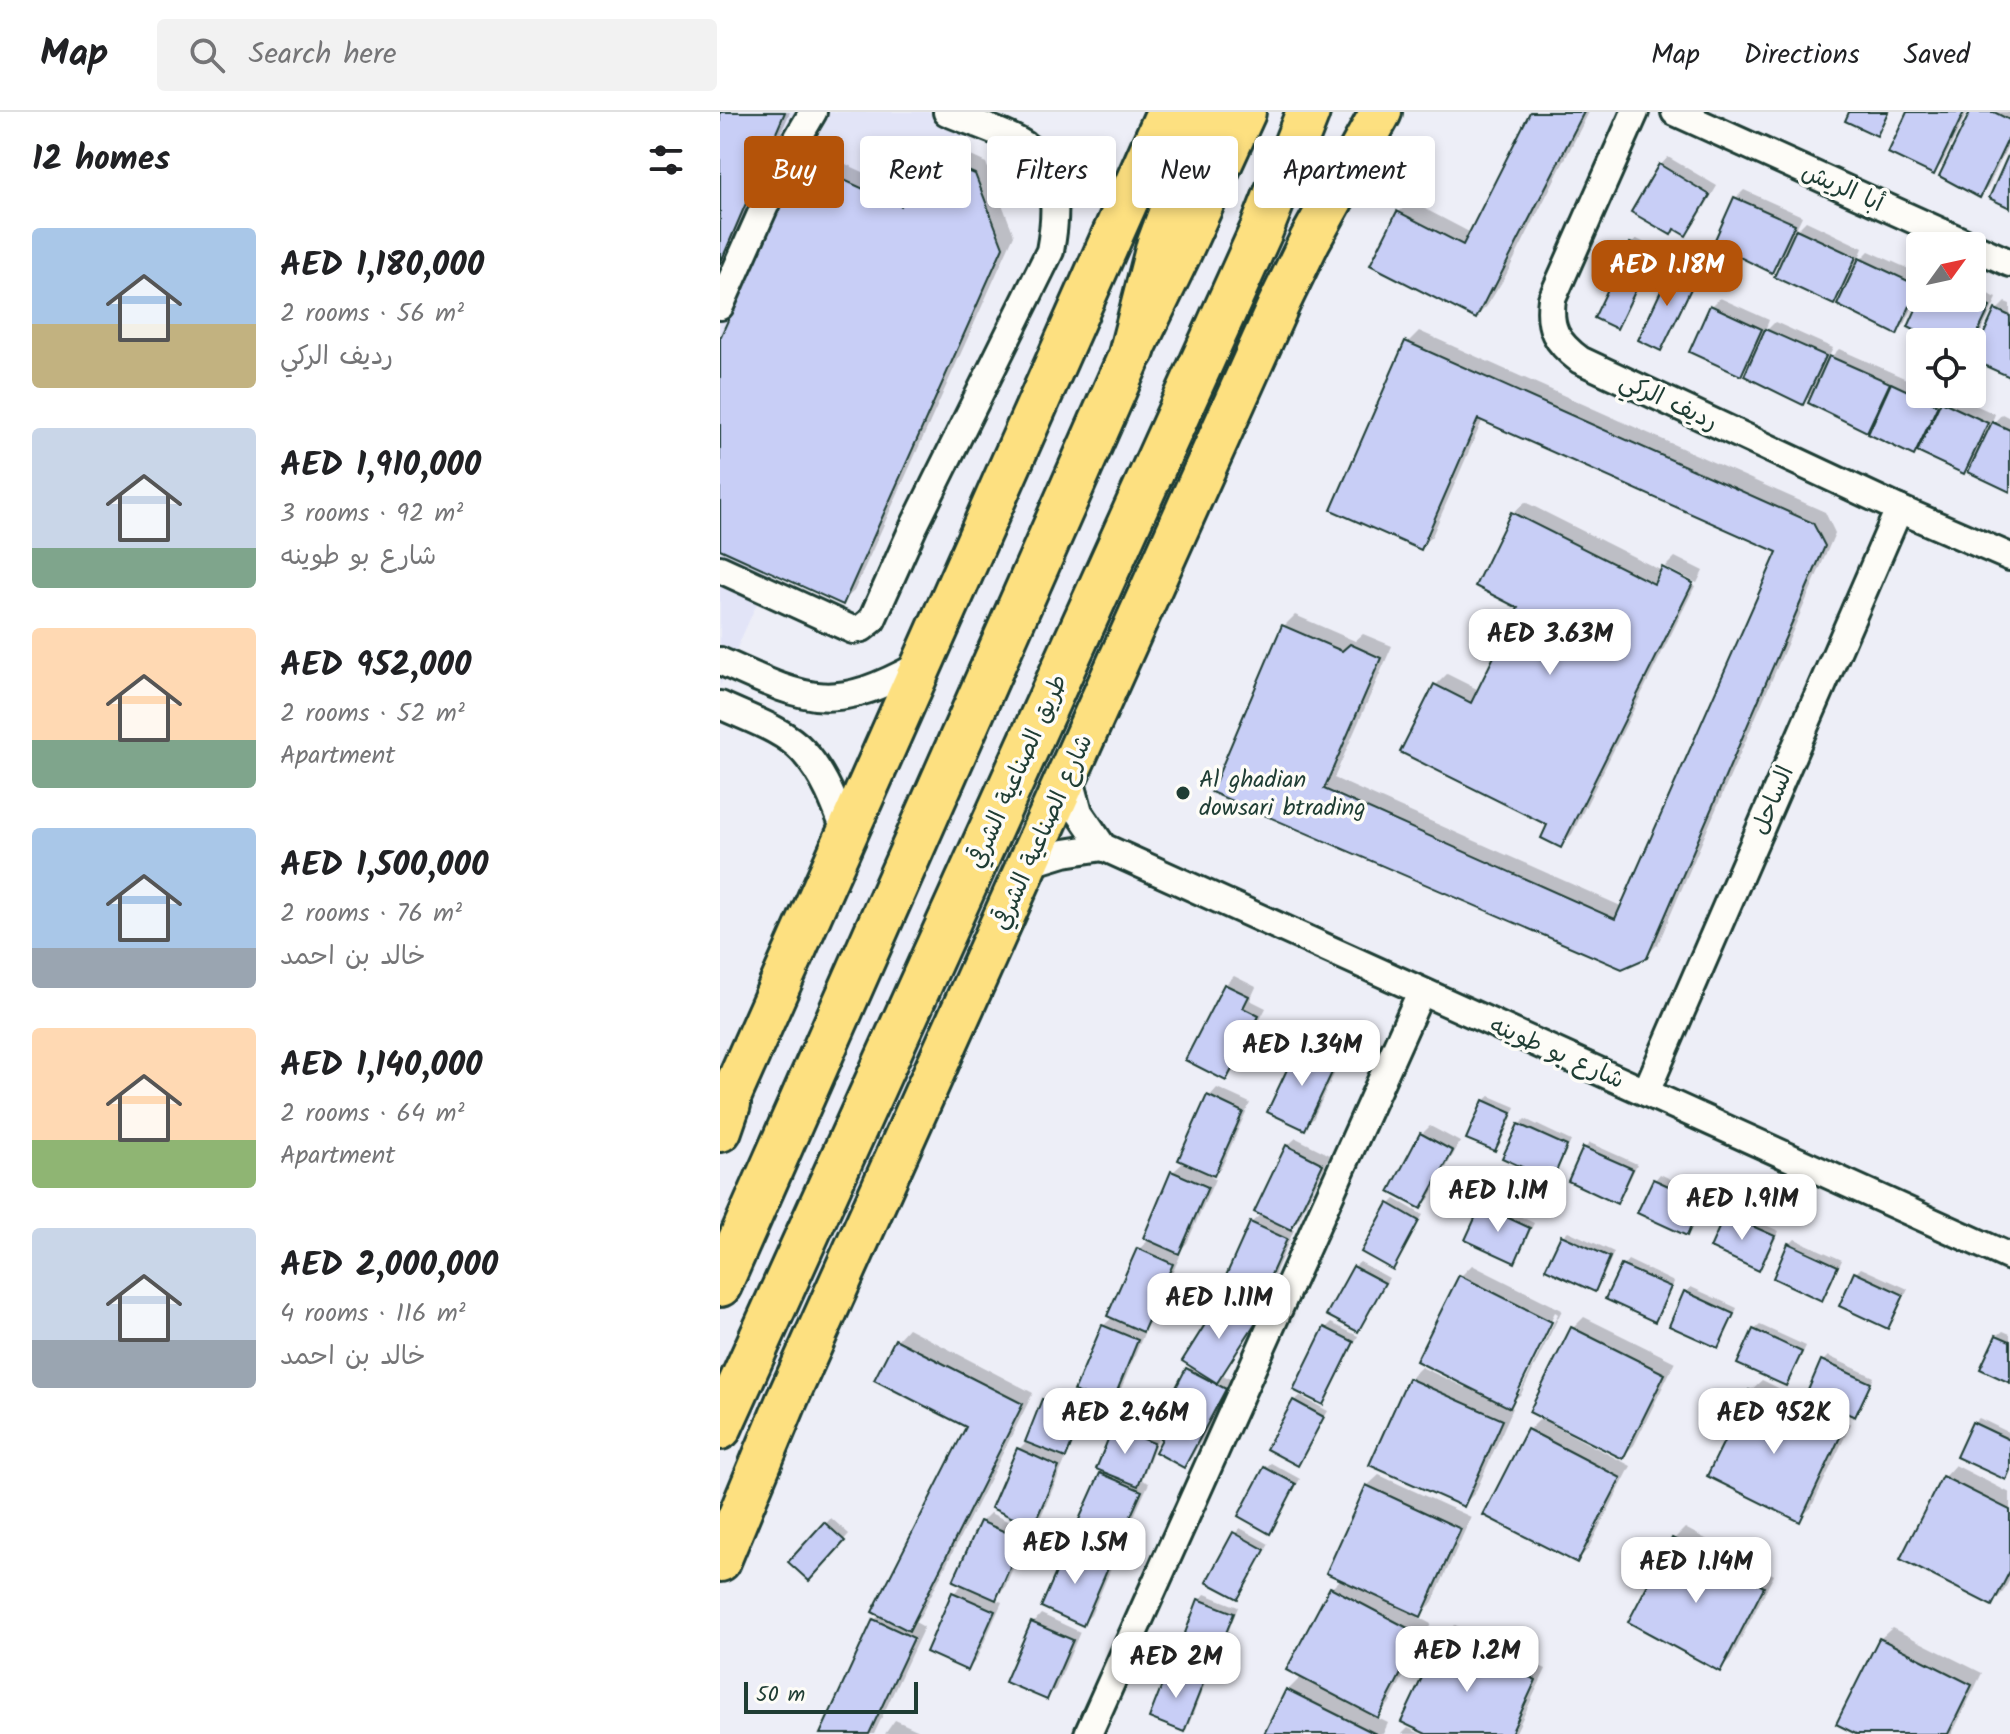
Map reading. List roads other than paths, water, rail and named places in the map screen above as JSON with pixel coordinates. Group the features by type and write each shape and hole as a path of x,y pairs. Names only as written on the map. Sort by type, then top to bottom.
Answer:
{"highway":[{"path":"1132,351 1159,246 1209,112"},
{"path":"720,1285 1132,351 1244,112"},
{"name":"طريق الصناعية الشرقي","path":"720,1428 1261,231 1308,112"},
{"path":"1261,231 1327,112"}],"main road":[{"path":"723,1118 920,665 1167,112"},
{"name":"شارع الصناعية الشرقي","path":"720,1561 786,1402 1278,306 1310,240 1381,112"}],"street":[{"path":"720,306 786,158 813,112"},
{"path":"720,569 853,630 862,628 872,620 914,526 1050,251 1057,218 1046,167 1026,145 947,112"},
{"name":"رديف الركي","path":"1635,112 1552,299 1549,317 1555,335 1566,349 1580,360 1899,509 2010,557"},
{"name":"أبا الريش","path":"1675,112 2010,263"},
{"name":"الساحل","path":"1646,1092 1899,509"},
{"path":"720,661 773,685 805,695 831,698 883,685 920,665"},
{"path":"720,705 766,726 802,749 821,776 847,836"},
{"path":"1028,864 1072,851 1103,847 1079,812 1068,772"},
{"name":"شارع بو طوينه","path":"1103,847 2010,1257"},
{"path":"1088,1734 1421,992"}],"place":[{"name":"Al ghadian dowsari btrading","path":"1183,793"}]}
